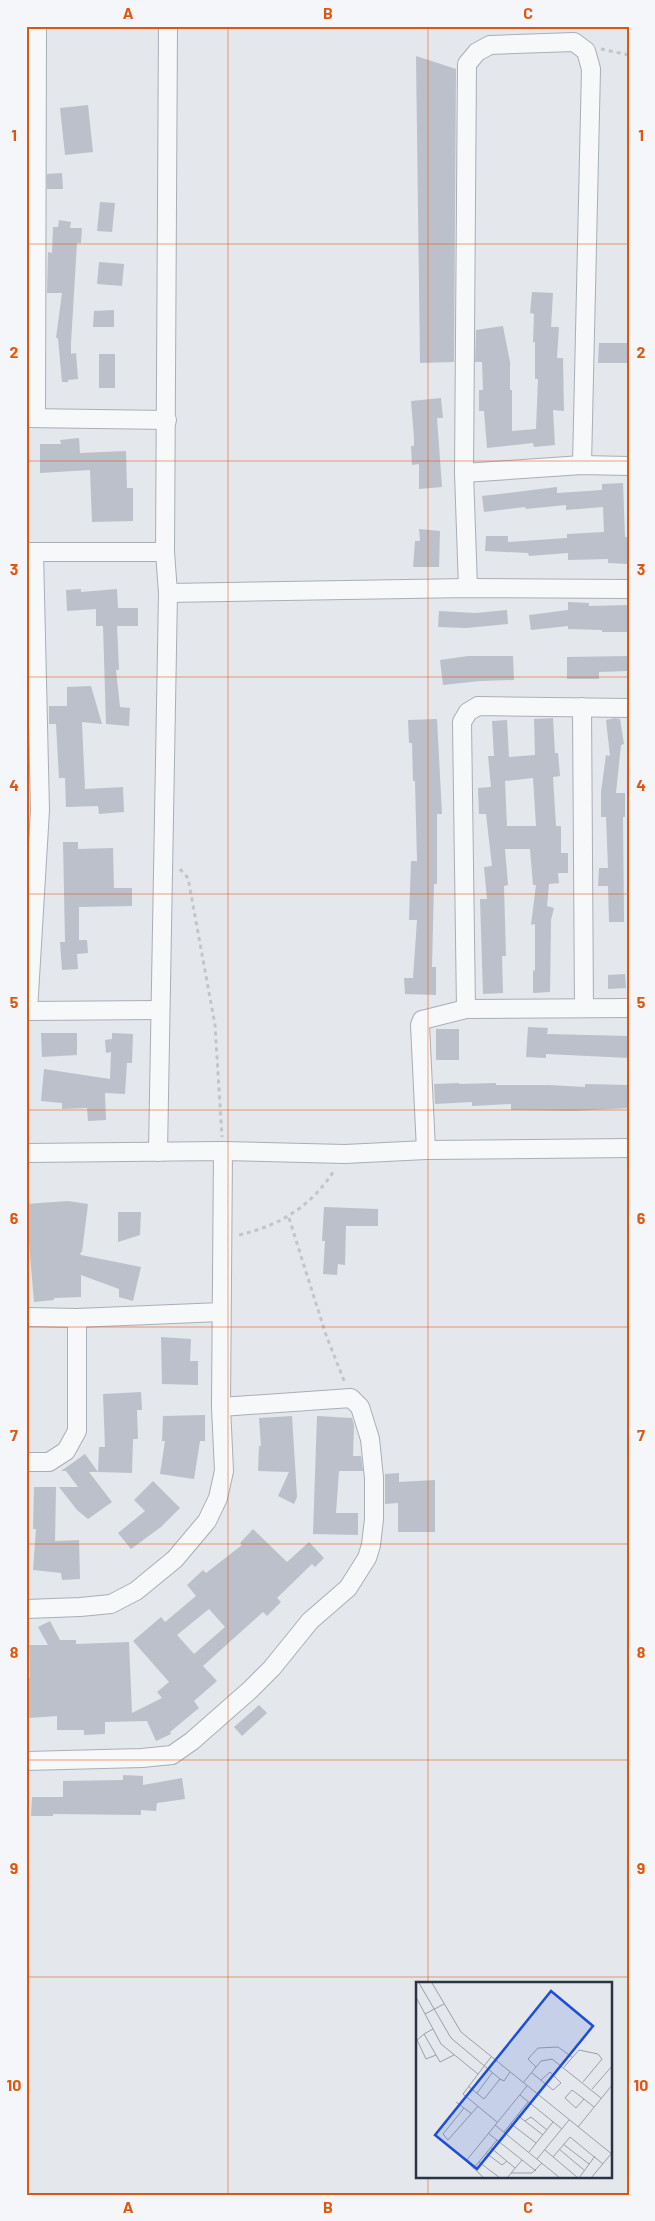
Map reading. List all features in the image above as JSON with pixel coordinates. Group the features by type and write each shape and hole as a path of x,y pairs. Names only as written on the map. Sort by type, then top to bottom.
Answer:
{"street":[{"path":"37,26 32,84 31,418 167,420"},
{"path":"158,1152 168,593 166,552 168,26"},
{"path":"468,588 464,473 468,64 477,52 490,45 574,42 586,51 591,69 582,465"},
{"path":"464,473 582,465 629,466"},
{"path":"160,1010 27,1011 33,810 30,552 166,552"},
{"path":"168,593 468,588 629,589"},
{"path":"466,1009 462,722 468,712 478,706 629,708"},
{"path":"582,707 584,1008"},
{"path":"426,1150 420,1025 422,1020 466,1009 629,1008"},
{"path":"26,1153 223,1151 345,1154 426,1150 629,1148"},
{"path":"26,1609 111,1604 136,1591 175,1559 207,1521 218,1498 224,1472 221,1406 223,1151"},
{"path":"26,1317 77,1318 221,1312"},
{"path":"26,1462 49,1462 66,1451 77,1431 77,1318"},
{"path":"26,1761 142,1758 172,1755 192,1741 272,1668 310,1621 343,1594 367,1558 374,1519 374,1478 370,1440 360,1407 351,1398 221,1406"}],"path":[{"path":"163,854 188,878 191,892 215,1024 223,1151"},
{"path":"222,1238 258,1231 289,1218 324,1188 345,1154"},
{"path":"289,1218 326,1335 351,1398"}],"building":[{"path":"416,56 456,69 454,362 420,363"},
{"path":"88,105 93,152 65,155 60,108"},
{"path":"62,173 63,189 47,189 47,174"},
{"path":"100,202 115,203 112,232 97,231"},
{"path":"59,220 71,222 70,228 82,228 81,243 77,243 71,343 71,354 76,353 78,379 68,380 68,382 62,382 58,338 56,338 62,293 47,293 48,252 52,253 53,227 58,227"},
{"path":"99,262 124,264 122,286 97,284"},
{"path":"532,292 553,293 551,327 559,327 557,358 563,358 564,411 553,410 555,445 534,447 533,443 487,448 484,411 479,411 479,390 483,390 482,362 475,362 476,330 503,326 510,362 512,431 536,429 538,379 535,379 534,314 530,313"},
{"path":"114,310 114,327 93,327 94,311"},
{"path":"599,343 629,343 629,363 598,363"},
{"path":"99,354 115,354 115,388 99,388"},
{"path":"441,398 443,418 437,418 442,487 419,489 419,464 412,465 411,446 414,446 414,438 411,401"},
{"path":"79,438 80,453 126,451 127,488 133,488 133,521 92,522 90,470 40,473 40,444 61,444 60,440"},
{"path":"623,483 625,537 629,537 628,564 608,563 608,559 568,560 568,553 529,556 528,553 485,551 486,536 508,536 508,542 567,538 567,534 604,532 603,507 566,510 566,505 484,512 482,496 557,487 557,493 602,490 602,484"},
{"path":"419,529 440,531 439,567 413,567 415,541 420,541"},
{"path":"81,589 81,592 117,589 118,608 138,608 138,626 117,626 119,670 116,670 120,707 130,708 129,726 106,724 103,626 96,626 96,609 67,611 66,590"},
{"path":"568,602 589,603 589,606 629,605 629,632 568,629 568,626 531,630 529,615 568,610"},
{"path":"507,610 508,624 466,628 438,627 439,611 475,613"},
{"path":"468,656 513,656 514,680 443,685 440,660"},
{"path":"629,656 629,671 599,672 599,679 567,679 567,657"},
{"path":"91,686 102,724 82,722 85,789 123,787 124,812 99,814 98,806 66,807 65,778 59,778 56,724 49,724 49,706 67,706 67,687"},
{"path":"553,718 555,753 558,753 560,776 553,777 556,826 561,826 561,853 568,853 568,873 558,873 559,883 549,884 547,906 554,908 551,920 550,992 533,993 535,924 531,925 536,885 533,885 530,849 505,849 508,885 504,886 506,956 502,956 503,993 483,994 480,899 487,899 484,867 492,866 486,814 479,814 478,788 491,787 488,756 494,756 492,721 507,720 509,757 535,755 534,719","holes":["533,778 536,826 507,826 505,781"]},
{"path":"437,719 442,814 437,814 437,884 434,884 432,967 436,967 436,995 405,994 404,978 413,978 417,920 409,920 411,861 417,861 415,781 413,781 412,743 409,743 408,720"},
{"path":"620,719 624,744 621,745 616,793 625,793 625,817 623,817 624,922 609,922 608,886 598,886 599,868 608,868 606,817 601,817 601,792 606,755 610,756 606,720"},
{"path":"63,842 78,842 78,849 113,848 114,888 132,888 132,906 79,907 79,940 87,940 88,953 77,954 78,969 62,970 60,942 65,942"},
{"path":"625,974 626,988 608,989 608,975"},
{"path":"528,1027 548,1028 547,1034 629,1036 629,1058 546,1054 546,1058 526,1057"},
{"path":"436,1029 459,1029 459,1060 436,1060"},
{"path":"41,1033 77,1033 77,1055 42,1057"},
{"path":"112,1033 133,1034 132,1063 127,1063 125,1094 105,1093 106,1120 88,1121 87,1108 62,1109 62,1103 41,1101 44,1069 110,1079 111,1052 106,1053 105,1040 112,1039"},
{"path":"434,1084 585,1087 585,1084 629,1085 629,1108 574,1111 511,1110 511,1104 472,1106 472,1102 435,1104"},
{"path":"68,1201 88,1204 81,1255 141,1267 133,1301 119,1297 119,1289 81,1275 81,1297 54,1298 54,1300 34,1302 29,1243 26,1244 26,1204"},
{"path":"324,1207 378,1209 378,1226 346,1226 345,1265 338,1264 337,1275 323,1274 325,1241 322,1241"},
{"path":"118,1212 141,1212 140,1235 118,1242"},
{"path":"161,1337 191,1339 190,1361 198,1361 198,1385 162,1384"},
{"path":"141,1392 142,1410 137,1410 138,1439 133,1439 132,1473 98,1472 99,1447 105,1447 103,1394"},
{"path":"205,1415 205,1441 200,1441 194,1479 160,1474 165,1441 162,1441 163,1416"},
{"path":"292,1416 297,1497 294,1504 278,1496 289,1472 258,1471 259,1446 261,1446 259,1418"},
{"path":"317,1416 352,1418 354,1425 353,1456 361,1456 363,1471 339,1471 336,1513 358,1513 358,1535 313,1534"},
{"path":"85,1454 98,1472 89,1472 112,1502 88,1519 77,1510 59,1487 78,1487 66,1471 61,1471"},
{"path":"399,1473 399,1482 435,1480 435,1532 398,1532 398,1503 385,1504 385,1474"},
{"path":"153,1481 180,1508 161,1527 131,1549 118,1533 145,1511 134,1500"},
{"path":"34,1487 56,1487 55,1541 79,1540 80,1579 62,1580 61,1573 33,1570 36,1529 33,1529"},
{"path":"253,1529 287,1562 309,1542 324,1558 315,1567 312,1564 277,1598 281,1602 267,1616 263,1612 203,1666 217,1681 194,1701 199,1708 170,1732 171,1734 156,1741 147,1721 105,1722 105,1734 84,1735 84,1730 57,1730 57,1716 28,1718 26,1679 30,1678 29,1645 48,1645 38,1627 50,1621 60,1640 76,1640 76,1644 129,1642 132,1713 162,1698 157,1692 169,1682 133,1641 161,1617 165,1622 196,1596 187,1585 203,1570 206,1573 242,1545 240,1543","holes":["209,1609 225,1627 194,1654 177,1635"]},
{"path":"259,1705 267,1713 242,1736 234,1727"},
{"path":"123,1775 143,1776 143,1785 182,1778 185,1799 157,1803 156,1811 141,1810 141,1815 53,1814 53,1816 31,1816 32,1797 63,1797 63,1781 123,1780"}]}
